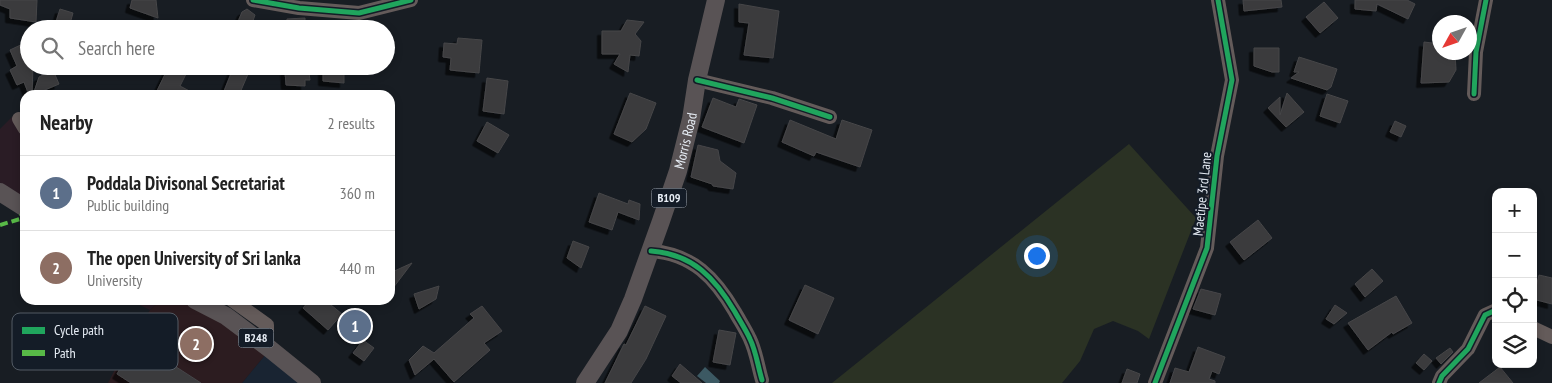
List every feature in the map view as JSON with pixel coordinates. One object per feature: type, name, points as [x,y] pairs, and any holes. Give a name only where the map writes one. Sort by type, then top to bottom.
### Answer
[{"type":"main road","name":"Morris Road","points":[[585,383],[619,332],[651,251],[678,171],[716,0]]},
{"type":"main road","points":[[0,192],[20,205]]},
{"type":"main road","name":"B248","points":[[205,305],[226,316],[312,383]]},
{"type":"street","points":[[253,0],[299,8],[359,12],[411,0]]},
{"type":"street","name":"Maetipe 3rd Lane","points":[[1155,383],[1208,248],[1217,156],[1232,80],[1218,0]]},
{"type":"street","points":[[1474,94],[1476,52],[1486,0]]},
{"type":"street","points":[[697,80],[772,98],[830,117]]},
{"type":"street","points":[[651,251],[661,252],[689,261],[710,276],[725,295],[751,339],[762,380]]},
{"type":"street","points":[[239,305],[267,325],[267,331],[259,341]]},
{"type":"street","points":[[1439,383],[1442,376],[1468,349],[1485,315],[1492,312]]},
{"type":"street","points":[[1537,330],[1552,337]]},
{"type":"shaded area","points":[[16,113],[20,120],[20,205],[0,192],[0,129]]},
{"type":"shaded area","points":[[140,305],[156,305],[150,310]]},
{"type":"shaded area","points":[[156,305],[203,305],[270,349],[242,383],[108,383],[115,370],[178,370],[178,313],[148,313]]},
{"type":"shaded area","points":[[270,349],[312,383],[242,383]]},
{"type":"shaded area","points":[[705,367],[720,381],[719,383],[706,383],[697,376]]},
{"type":"green space","points":[[1129,144],[1196,218],[1149,339],[1138,331],[1113,321],[1094,329],[1080,361],[1062,383],[832,383]]},
{"type":"building","points":[[0,0],[37,0],[36,20],[10,18],[10,9],[0,5]]},
{"type":"building","points":[[132,0],[156,0],[158,18],[130,8]]},
{"type":"building","points":[[1243,0],[1281,0],[1282,7],[1244,11]]},
{"type":"building","points":[[1355,0],[1407,0],[1415,4],[1408,19],[1377,4],[1376,11],[1355,9]]},
{"type":"building","points":[[1324,2],[1338,18],[1320,33],[1306,17]]},
{"type":"building","points":[[739,4],[779,11],[773,58],[744,55],[749,23],[739,22]]},
{"type":"building","points":[[60,9],[73,13],[71,20],[57,20]]},
{"type":"building","points":[[247,9],[255,15],[253,20],[239,20],[242,12]]},
{"type":"building","points":[[305,18],[305,20],[287,20]]},
{"type":"building","points":[[627,20],[644,22],[635,34],[641,41],[639,56],[630,55],[628,72],[614,64],[620,54],[602,54],[602,31],[621,31]]},
{"type":"building","points":[[458,38],[482,40],[479,73],[450,70],[451,58],[443,57],[444,43],[457,44]]},
{"type":"building","points":[[1424,42],[1432,43],[1432,60],[1455,60],[1456,70],[1449,82],[1421,83]]},
{"type":"building","points":[[20,45],[20,75],[33,75],[32,90],[27,90],[24,82],[17,85],[10,70],[17,66],[10,50]]},
{"type":"building","points":[[1254,48],[1279,48],[1279,72],[1272,72],[1254,66]]},
{"type":"building","points":[[1299,57],[1337,69],[1331,87],[1327,90],[1291,78],[1299,72],[1294,72]]},
{"type":"building","points":[[55,75],[59,84],[45,90],[35,90],[39,77]]},
{"type":"building","points":[[165,75],[186,75],[180,86],[188,90],[157,90]]},
{"type":"building","points":[[230,75],[248,75],[241,90],[224,90]]},
{"type":"building","points":[[285,75],[309,75],[310,80],[305,80],[305,86],[286,85]]},
{"type":"building","points":[[323,75],[344,75],[344,83],[323,81]]},
{"type":"building","points":[[487,78],[508,81],[504,114],[483,111]]},
{"type":"building","points":[[630,93],[656,103],[646,129],[632,142],[614,134]]},
{"type":"building","points":[[1287,93],[1304,112],[1286,127],[1268,108],[1280,97],[1280,115]]},
{"type":"building","points":[[1327,94],[1348,101],[1340,123],[1320,116]]},
{"type":"building","points":[[713,98],[736,107],[739,99],[757,105],[744,143],[702,127]]},
{"type":"building","points":[[790,120],[836,139],[842,120],[872,130],[860,167],[816,152],[814,156],[782,142]]},
{"type":"building","points":[[1395,121],[1406,126],[1401,137],[1390,132]]},
{"type":"building","points":[[487,122],[509,135],[498,153],[477,141]]},
{"type":"building","points":[[698,145],[718,150],[720,161],[736,173],[733,189],[713,186],[691,177]]},
{"type":"building","points":[[599,193],[628,204],[629,200],[640,204],[639,220],[618,212],[612,230],[589,222]]},
{"type":"building","points":[[1258,220],[1272,238],[1244,260],[1230,242]]},
{"type":"building","points":[[573,241],[589,247],[581,268],[567,258]]},
{"type":"building","points":[[412,263],[395,285],[395,271]]},
{"type":"building","points":[[1372,269],[1383,281],[1365,297],[1355,284]]},
{"type":"building","points":[[1539,275],[1552,278],[1552,304],[1537,300]]},
{"type":"building","points":[[805,285],[834,298],[818,334],[789,320]]},
{"type":"building","points":[[439,286],[436,299],[419,309],[414,294]]},
{"type":"building","points":[[1201,289],[1221,294],[1215,315],[1193,309]]},
{"type":"building","points":[[1396,296],[1412,323],[1393,334],[1392,332],[1368,350],[1348,323]]},
{"type":"building","points":[[306,305],[331,305],[342,314],[328,330],[303,308]]},
{"type":"building","points":[[1335,305],[1347,313],[1334,324],[1326,319]]},
{"type":"building","points":[[482,306],[502,331],[484,343],[490,350],[454,382],[434,359],[415,375],[409,360],[423,346],[434,353],[474,318],[470,314]]},
{"type":"building","points":[[645,306],[666,316],[646,359],[631,383],[605,383],[624,344],[626,345]]},
{"type":"building","points":[[719,330],[736,333],[730,365],[713,362]]},
{"type":"building","points":[[363,340],[374,348],[364,361],[353,353]]},
{"type":"building","points":[[1198,347],[1225,357],[1219,374],[1212,371],[1209,379],[1215,381],[1215,383],[1170,383],[1175,368],[1189,372]]},
{"type":"building","points":[[1450,348],[1453,352],[1441,364],[1436,358]]},
{"type":"building","points":[[1424,354],[1432,361],[1424,370],[1416,363]]},
{"type":"building","points":[[680,364],[702,383],[681,383],[672,376]]},
{"type":"building","points":[[178,368],[201,383],[131,383],[117,374],[119,370],[178,370]]},
{"type":"building","points":[[1501,368],[1513,383],[1479,383]]},
{"type":"building","points":[[1127,369],[1140,374],[1137,383],[1122,383]]},
{"type":"marked path","points":[[0,225],[20,219]]},
{"type":"cycle path","points":[[253,0],[299,8],[359,13],[411,0]]},
{"type":"cycle path","points":[[1155,383],[1207,248],[1217,156],[1232,80],[1218,0]]},
{"type":"cycle path","points":[[1474,94],[1476,52],[1486,0]]},
{"type":"cycle path","points":[[697,80],[772,98],[830,117]]},
{"type":"cycle path","points":[[651,251],[679,257],[691,263],[711,279],[745,329],[750,339],[762,380]]},
{"type":"cycle path","points":[[1439,383],[1442,376],[1468,349],[1485,315],[1492,312]]},
{"type":"place","name":"Poddala Divisonal Secretariat","points":[[355,326]]},
{"type":"place","name":"The open University of Sri lanka","points":[[196,344]]}]
